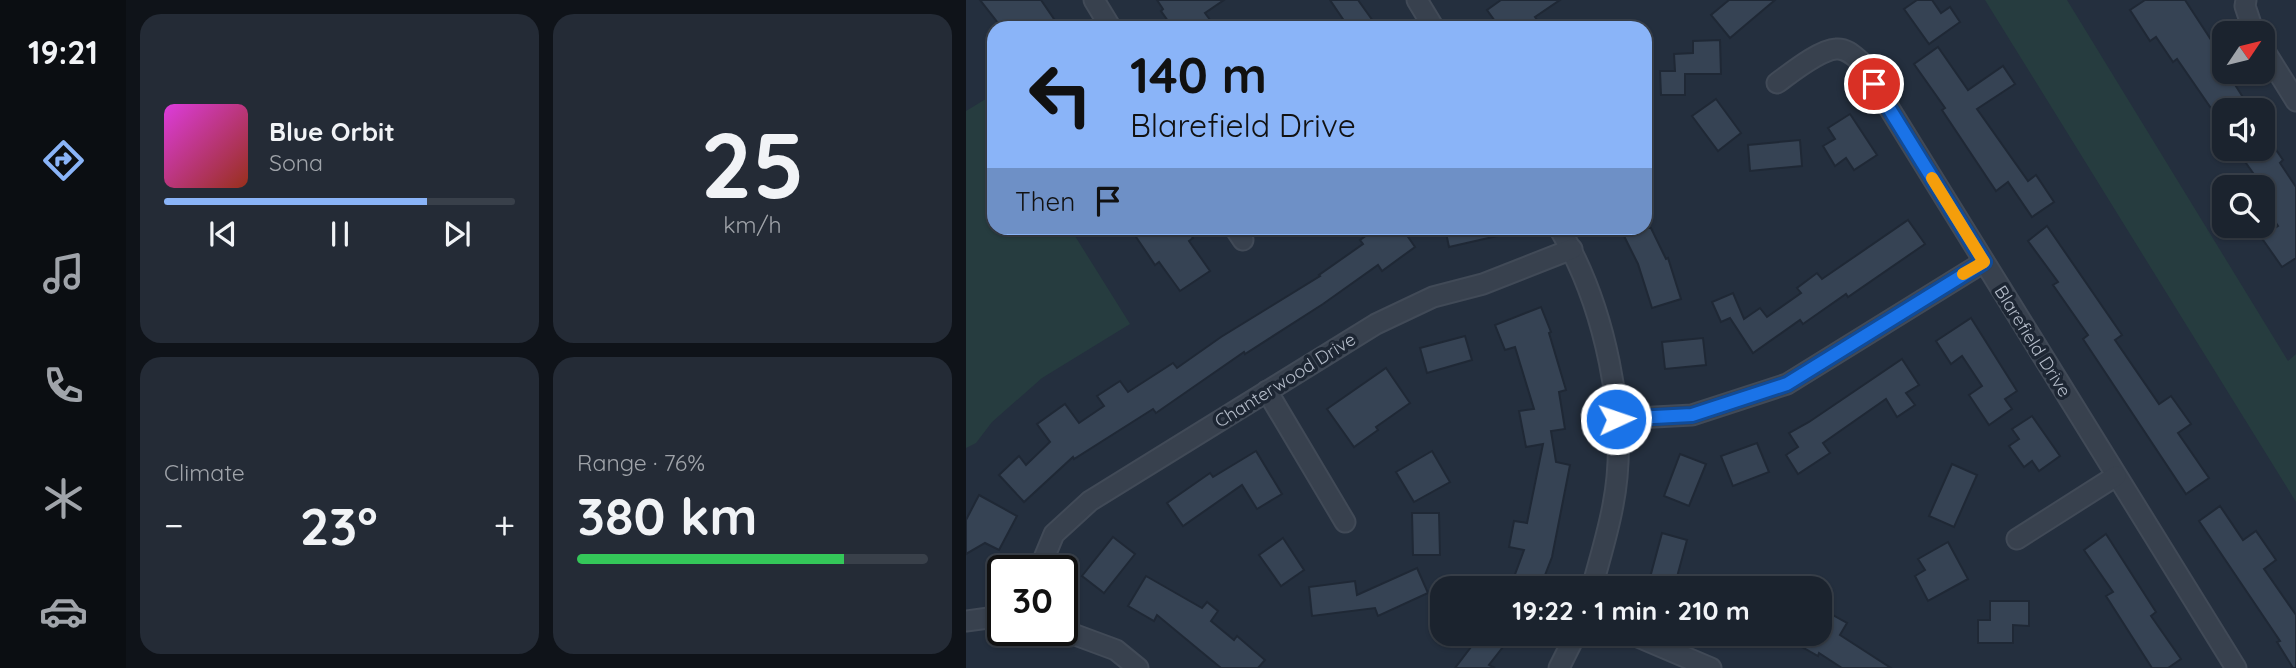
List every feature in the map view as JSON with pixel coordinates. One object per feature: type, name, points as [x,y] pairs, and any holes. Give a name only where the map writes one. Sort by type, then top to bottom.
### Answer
[{"type":"street","points":[[1094,0],[1107,21]]},
{"type":"street","points":[[2246,0],[2245,6],[2250,21]]},
{"type":"street","points":[[1419,1],[1430,21]]},
{"type":"street","name":"Blarefield Drive","points":[[1777,83],[1823,53],[1836,49],[1850,51],[1860,61],[2236,668]]},
{"type":"street","points":[[2275,68],[2296,102]]},
{"type":"street","points":[[1563,235],[1572,249],[1604,332],[1616,419],[1614,504],[1595,576]]},
{"type":"street","name":"Chanterwood Drive","points":[[1046,555],[1055,534],[1090,501],[1376,324],[1433,297],[1483,284],[1572,249]]},
{"type":"street","points":[[1616,419],[1692,415],[1787,384],[1984,262]]},
{"type":"street","points":[[1267,391],[1345,522]]},
{"type":"street","points":[[2017,539],[2116,476]]},
{"type":"street","points":[[966,621],[987,618]]},
{"type":"street","points":[[1078,636],[1115,650],[1138,668]]},
{"type":"street","points":[[1559,668],[1570,646]]},
{"type":"street","points":[[1659,646],[1711,668]]},
{"type":"green space","points":[[1985,0],[2067,0],[2288,361],[2296,354],[2296,502]]},
{"type":"green space","points":[[987,98],[987,235],[1074,235],[1130,324],[1042,378],[992,422],[976,443],[966,448],[966,111]]},
{"type":"building","points":[[980,0],[1041,0],[1055,21],[996,21]]},
{"type":"building","points":[[1157,0],[1224,0],[1205,13],[1211,21],[1168,21],[1161,11],[1163,9]]},
{"type":"building","points":[[1330,0],[1358,0],[1373,21],[1344,21]]},
{"type":"building","points":[[1501,0],[1560,0],[1535,17],[1538,21],[1495,21],[1487,10]]},
{"type":"building","points":[[1729,0],[1775,0],[1730,38],[1711,15]]},
{"type":"building","points":[[1917,0],[1932,0],[1941,13],[1950,7],[1960,22],[1929,44],[1904,9]]},
{"type":"building","points":[[2145,0],[2185,0],[2212,41],[2212,84],[2235,84],[2243,98],[2212,98],[2212,110],[2177,59],[2173,62],[2156,37],[2150,41],[2130,10]]},
{"type":"building","points":[[1720,40],[1721,74],[1685,74],[1685,95],[1661,95],[1660,71],[1675,71],[1674,54],[1693,53],[1693,41]]},
{"type":"building","points":[[1938,47],[1968,90],[2003,66],[2015,84],[1977,109],[2028,181],[2036,175],[2054,202],[2032,217],[2008,182],[1996,191],[1942,110],[1945,108],[1914,64]]},
{"type":"building","points":[[1716,99],[1741,133],[1718,151],[1692,116]]},
{"type":"building","points":[[1850,114],[1877,155],[1854,170],[1846,158],[1835,166],[1823,146],[1835,139],[1828,128]]},
{"type":"building","points":[[1800,140],[1802,166],[1750,171],[1748,145]]},
{"type":"building","points":[[2275,148],[2283,160],[2280,163],[2296,187],[2296,258],[2282,267],[2262,238],[2275,238],[2275,228],[2278,226],[2275,222],[2275,175],[2254,175],[2245,161],[2275,161]]},
{"type":"building","points":[[1908,220],[1925,244],[1848,297],[1846,294],[1803,324],[1800,320],[1753,353],[1730,318],[1721,322],[1712,302],[1733,293],[1744,319],[1760,308],[1767,317],[1801,293],[1797,288],[1817,273],[1822,279]]},
{"type":"building","points":[[2047,226],[2122,335],[2115,340],[2159,404],[2171,396],[2191,424],[2178,433],[2209,478],[2186,494],[2083,339],[2088,335],[2053,285],[2058,282],[2028,241]]},
{"type":"building","points":[[1652,230],[1666,259],[1668,258],[1681,299],[1652,308],[1638,264],[1624,235],[1652,235]]},
{"type":"building","points":[[1135,235],[1191,235],[1193,238],[1189,241],[1210,271],[1180,291],[1159,262],[1155,265]]},
{"type":"building","points":[[1367,235],[1407,235],[1415,247],[1382,271],[1378,265],[1156,413],[1153,409],[1074,459],[1073,457],[1024,502],[999,475],[1019,456],[1026,465],[1050,442],[1037,424],[1065,404],[1079,423],[1104,406],[1097,396],[1120,381],[1128,392],[1173,363],[1177,368],[1221,337],[1320,276],[1363,244],[1360,240]]},
{"type":"building","points":[[1446,235],[1502,235],[1449,247]]},
{"type":"building","points":[[1541,307],[1551,332],[1549,333],[1566,390],[1559,392],[1565,429],[1551,431],[1556,462],[1570,465],[1552,557],[1545,576],[1514,576],[1524,550],[1509,547],[1514,521],[1527,523],[1543,444],[1526,447],[1519,411],[1534,409],[1515,347],[1505,350],[1495,325]]},
{"type":"building","points":[[1971,318],[2017,391],[2005,399],[2012,409],[1989,425],[1969,395],[1982,386],[1962,356],[1951,364],[1936,341]]},
{"type":"building","points":[[1465,336],[1472,360],[1427,373],[1420,348]]},
{"type":"building","points":[[1703,338],[1706,365],[1665,369],[1662,342]]},
{"type":"building","points":[[1902,359],[1919,385],[1906,393],[1915,405],[1897,417],[1886,399],[1823,443],[1830,453],[1798,474],[1786,455],[1798,447],[1789,433]]},
{"type":"building","points":[[1386,368],[1410,403],[1376,427],[1378,430],[1354,447],[1327,409]]},
{"type":"building","points":[[2032,416],[2060,456],[2039,471],[2032,461],[2024,467],[2009,446],[2019,439],[2012,429]]},
{"type":"building","points":[[1757,443],[1769,472],[1733,486],[1721,456]]},
{"type":"building","points":[[1256,451],[1282,494],[1257,509],[1242,485],[1183,526],[1167,503],[1210,473],[1213,477]]},
{"type":"building","points":[[1432,451],[1450,482],[1414,502],[1396,472]]},
{"type":"building","points":[[1680,454],[1706,464],[1689,506],[1664,496]]},
{"type":"building","points":[[1952,464],[1977,475],[1954,527],[1929,516]]},
{"type":"building","points":[[979,495],[1017,516],[999,550],[985,543],[966,554],[966,520]]},
{"type":"building","points":[[2220,506],[2243,540],[2256,531],[2276,560],[2264,569],[2296,615],[2296,668],[2293,668],[2277,642],[2280,641],[2199,521]]},
{"type":"building","points":[[1412,513],[1439,513],[1440,555],[1413,555]]},
{"type":"building","points":[[1662,533],[1687,540],[1677,576],[1650,576]]},
{"type":"building","points":[[2106,534],[2156,612],[2151,616],[2181,659],[2168,668],[2152,668],[2106,596],[2113,592],[2084,550]]},
{"type":"building","points":[[1113,537],[1135,554],[1104,593],[1082,576]]},
{"type":"building","points":[[1283,538],[1304,570],[1281,586],[1259,555]]},
{"type":"building","points":[[1948,542],[1968,579],[1928,601],[1915,576],[1925,570],[1918,559]]},
{"type":"building","points":[[1417,568],[1428,593],[1378,616],[1375,608],[1312,616],[1309,587],[1355,581],[1357,595]]},
{"type":"building","points":[[1146,576],[1202,608],[1207,602],[1218,611],[1211,621],[1234,640],[1237,636],[1265,660],[1258,668],[1221,668],[1157,615],[1154,621],[1128,606]]},
{"type":"building","points":[[1990,601],[2029,601],[2029,626],[2013,625],[2013,643],[1978,643],[1978,620],[1990,620]]},
{"type":"building","points":[[1832,615],[1847,623],[1840,635],[1891,668],[1842,668],[1819,653],[1818,656],[1800,646],[1832,646]]},
{"type":"building","points":[[1472,646],[1504,646],[1489,665],[1495,668],[1455,668]]},
{"type":"slow traffic","points":[[1932,178],[1984,262],[1963,274]]},
{"type":"route","points":[[1616,419],[1692,415],[1787,384],[1984,262],[1874,84]]}]
